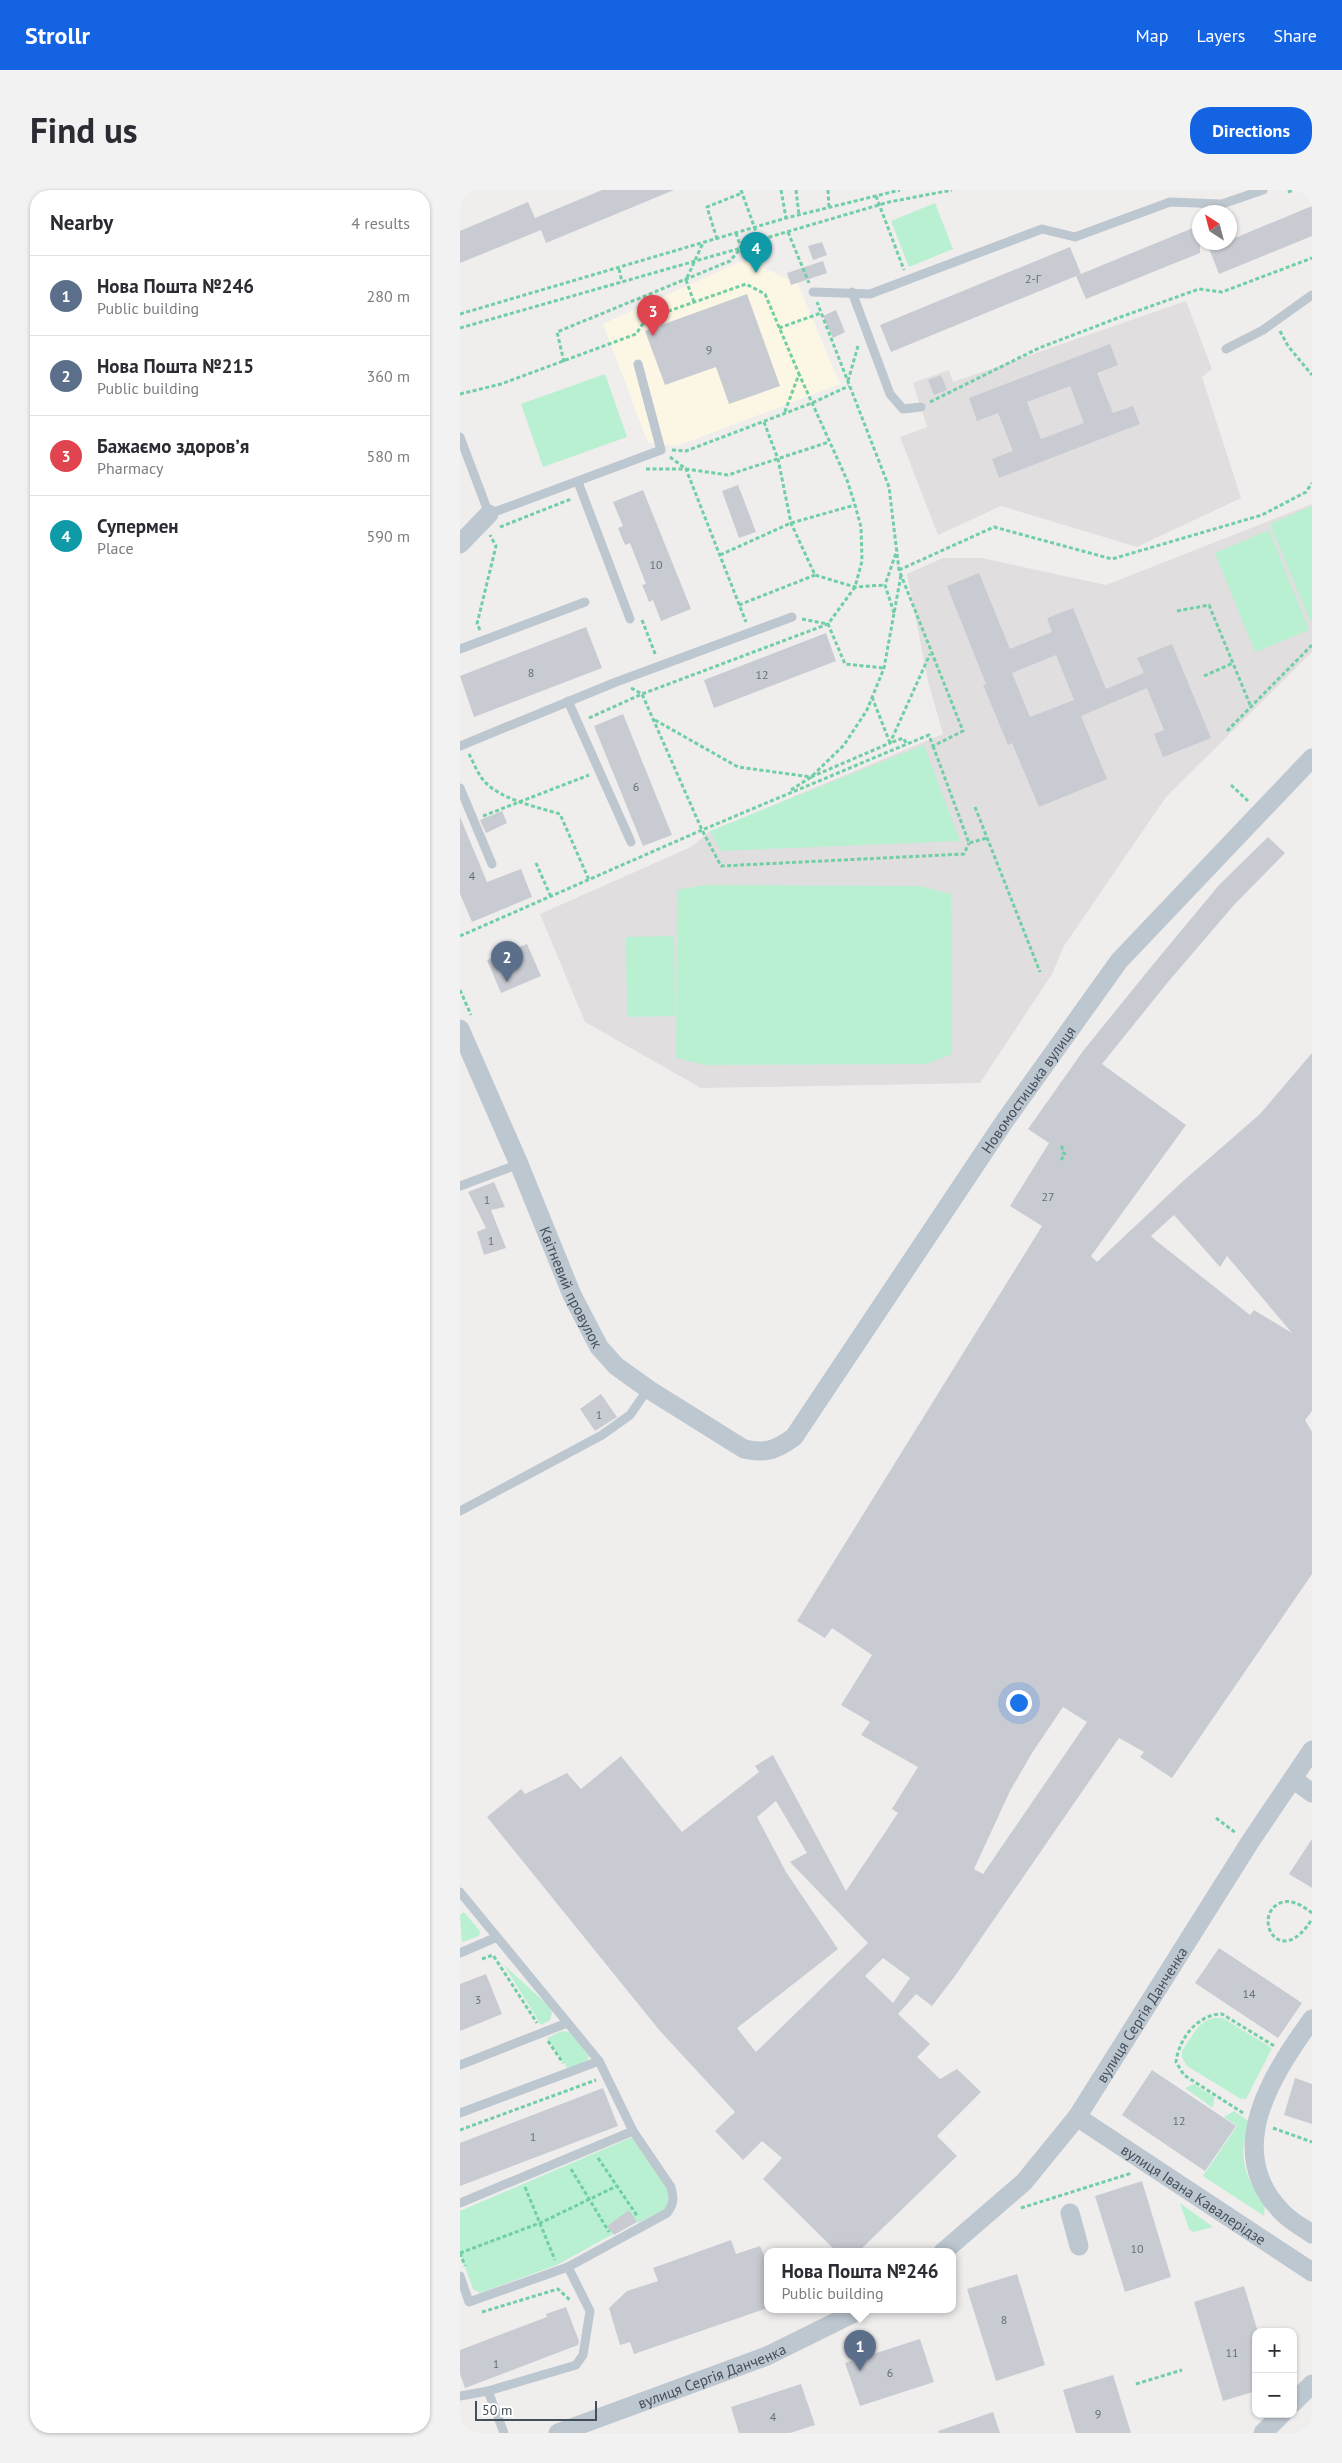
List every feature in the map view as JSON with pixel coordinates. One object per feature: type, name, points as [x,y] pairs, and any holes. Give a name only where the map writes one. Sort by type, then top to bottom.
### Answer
[{"type":"street","points":[[460,544],[489,523]]},
{"type":"street","name":"Новомостицька вулиця","points":[[779,1448],[794,1436],[1004,1122],[1119,961],[1261,814],[1312,758]]},
{"type":"street","name":"Квітневий провулок","points":[[460,1032],[519,1164],[587,1326],[599,1347],[616,1366],[648,1389],[744,1448],[759,1452],[779,1448]]},
{"type":"street","name":"вулиця Сергія Данченка","points":[[948,2248],[1024,2182],[1077,2117],[1250,1842],[1312,1750]]},
{"type":"street","points":[[1293,1780],[1312,1793]]},
{"type":"street","points":[[1312,2019],[1279,2069],[1258,2122],[1254,2139],[1253,2159],[1261,2184],[1285,2216],[1312,2234]]},
{"type":"street","name":"вулиця Івана Кавалерідзе","points":[[1077,2117],[1312,2272]]},
{"type":"street","points":[[1070,2213],[1079,2246]]},
{"type":"street","points":[[1266,2242],[1285,2216]]},
{"type":"street","name":"вулиця Сергія Данченка","points":[[558,2433],[767,2356],[854,2313]]},
{"type":"street","points":[[1297,2399],[1312,2384]]},
{"type":"street","points":[[1263,2433],[1278,2418]]},
{"type":"lane","points":[[813,292],[870,294],[1042,229],[1075,237],[1170,202],[1222,204],[1263,190]]},
{"type":"lane","points":[[852,292],[890,394],[903,409],[921,407]]},
{"type":"lane","points":[[1226,349],[1263,330],[1312,295]]},
{"type":"lane","points":[[460,437],[489,523],[578,482],[661,450],[638,364]]},
{"type":"lane","points":[[578,482],[630,620]]},
{"type":"lane","points":[[460,649],[585,602]]},
{"type":"lane","points":[[462,746],[568,702],[792,617]]},
{"type":"lane","points":[[568,702],[631,842]]},
{"type":"lane","points":[[460,788],[492,864]]},
{"type":"lane","points":[[460,1186],[519,1164]]},
{"type":"lane","points":[[460,1511],[602,1435],[630,1415],[648,1389]]},
{"type":"lane","points":[[460,1892],[599,2061],[633,2131],[671,2187],[674,2197],[672,2207],[667,2213],[568,2267],[469,2302],[463,2274]]},
{"type":"lane","points":[[460,1953],[497,1937]]},
{"type":"lane","points":[[460,2065],[568,2023]]},
{"type":"lane","points":[[460,2113],[599,2061]]},
{"type":"lane","points":[[460,2203],[633,2131]]},
{"type":"lane","points":[[460,2396],[488,2391],[576,2365],[583,2355],[590,2311],[568,2267]]},
{"type":"lane","points":[[488,2391],[504,2433]]},
{"type":"path","points":[[781,190],[786,218]]},
{"type":"path","points":[[796,190],[799,215]]},
{"type":"path","points":[[828,190],[830,208]]},
{"type":"path","points":[[460,314],[619,269],[786,218],[900,190]]},
{"type":"path","points":[[460,328],[694,263],[741,248],[759,240],[880,204],[952,190]]},
{"type":"path","points":[[1288,192],[1293,190]]},
{"type":"path","points":[[717,239],[707,207],[742,192],[759,240]]},
{"type":"path","points":[[876,196],[908,280]]},
{"type":"path","points":[[788,232],[889,486],[898,547],[899,570],[963,732],[933,746]]},
{"type":"path","points":[[736,233],[741,248]]},
{"type":"path","points":[[694,302],[686,280],[703,243]]},
{"type":"path","points":[[564,362],[557,332],[730,261],[741,248]]},
{"type":"path","points":[[921,407],[1039,348],[1199,289],[1222,292],[1312,258]]},
{"type":"path","points":[[619,269],[622,282]]},
{"type":"path","points":[[460,394],[501,384],[564,362],[636,334],[646,319],[746,284],[765,294],[847,480],[861,527],[862,561],[855,586],[828,624],[642,694],[578,724]]},
{"type":"path","points":[[779,328],[821,313]]},
{"type":"path","points":[[1275,324],[1288,346],[1312,375]]},
{"type":"path","points":[[661,450],[686,450],[812,403],[848,384],[865,326]]},
{"type":"path","points":[[784,414],[799,374]]},
{"type":"path","points":[[764,422],[778,459],[791,523],[814,575]]},
{"type":"path","points":[[640,469],[686,469],[728,475],[830,442]]},
{"type":"path","points":[[661,450],[686,469],[751,634]]},
{"type":"path","points":[[899,570],[994,527],[1112,559],[1262,515],[1306,492],[1312,483]]},
{"type":"path","points":[[1306,492],[1312,494]]},
{"type":"path","points":[[482,537],[489,523],[583,494]]},
{"type":"path","points":[[720,554],[791,523],[855,505]]},
{"type":"path","points":[[484,640],[477,624],[496,546],[489,523]]},
{"type":"path","points":[[895,615],[885,585],[898,547]]},
{"type":"path","points":[[811,777],[844,745],[867,710],[884,668],[901,574]]},
{"type":"path","points":[[739,605],[814,575],[855,586],[885,585]]},
{"type":"path","points":[[1177,611],[1209,605],[1251,707]]},
{"type":"path","points":[[792,617],[828,624]]},
{"type":"path","points":[[828,624],[845,664],[884,668]]},
{"type":"path","points":[[1228,731],[1312,645]]},
{"type":"path","points":[[890,743],[931,652]]},
{"type":"path","points":[[1204,676],[1233,663]]},
{"type":"path","points":[[460,936],[702,830],[928,736],[969,843],[964,854],[721,866],[702,830],[642,694]]},
{"type":"path","points":[[872,697],[890,743]]},
{"type":"path","points":[[654,719],[738,767],[811,777]]},
{"type":"path","points":[[784,795],[811,777],[890,743],[903,738],[907,744]]},
{"type":"path","points":[[462,746],[485,782],[518,802],[560,814],[589,880]]},
{"type":"path","points":[[473,821],[599,772]]},
{"type":"path","points":[[1231,785],[1261,814]]},
{"type":"path","points":[[975,807],[1040,972]]},
{"type":"path","points":[[969,843],[987,838]]},
{"type":"path","points":[[536,863],[550,897]]},
{"type":"path","points":[[1060,1160],[1065,1154],[1062,1152],[1062,1144]]},
{"type":"path","points":[[1216,1818],[1228,1828]]},
{"type":"path","points":[[1312,1913],[1294,1902],[1284,1901],[1276,1905],[1269,1913],[1267,1923],[1272,1934],[1280,1941],[1289,1941],[1298,1938],[1312,1919]]},
{"type":"path","points":[[477,1961],[493,1954],[570,2072]]},
{"type":"path","points":[[1288,2054],[1222,2014],[1204,2017],[1197,2022],[1177,2052],[1176,2062],[1184,2075],[1258,2122],[1312,2142]]},
{"type":"path","points":[[460,2130],[602,2078]]},
{"type":"path","points":[[592,2148],[643,2226]]},
{"type":"path","points":[[565,2159],[615,2241]]},
{"type":"path","points":[[1013,2211],[1137,2172]]},
{"type":"path","points":[[523,2183],[557,2264]]},
{"type":"path","points":[[463,2274],[460,2253],[540,2222],[617,2186]]},
{"type":"path","points":[[1136,2384],[1182,2370]]},
{"type":"shaded area","points":[[746,259],[798,284],[840,384],[677,446],[648,443],[603,324]]},
{"type":"shaded area","points":[[1186,301],[1212,369],[1202,377],[1241,498],[1137,547],[1001,506],[938,535],[900,437],[927,427],[913,383],[949,370],[953,382]]},
{"type":"shaded area","points":[[1312,504],[1312,652],[1166,797],[1064,946],[1052,974],[980,1083],[701,1088],[585,1022],[540,914],[691,847],[709,832],[943,734],[928,681],[907,574],[943,558],[982,558],[1106,585]]},
{"type":"green space","points":[[935,203],[953,249],[909,267],[891,221]]},
{"type":"green space","points":[[605,374],[627,437],[543,467],[521,404]]},
{"type":"green space","points":[[1312,506],[1312,620],[1310,621],[1270,524]]},
{"type":"green space","points":[[1269,530],[1309,630],[1255,652],[1215,553]]},
{"type":"green space","points":[[924,745],[960,841],[721,851],[710,831]]},
{"type":"green space","points":[[705,885],[920,886],[951,894],[952,1054],[926,1064],[705,1065],[676,1058],[677,890]]},
{"type":"green space","points":[[674,936],[675,1016],[627,1017],[626,937]]},
{"type":"green space","points":[[464,1912],[480,1931],[479,1936],[462,1942],[460,1915]]},
{"type":"green space","points":[[504,1965],[550,2007],[552,2013],[550,2020],[541,2025]]},
{"type":"green space","points":[[1214,2018],[1223,2018],[1272,2048],[1246,2099],[1241,2099],[1187,2066],[1182,2057],[1182,2051],[1199,2026]]},
{"type":"green space","points":[[562,2031],[570,2032],[589,2056],[587,2061],[568,2069],[547,2038]]},
{"type":"green space","points":[[1194,2084],[1214,2097],[1213,2108],[1185,2088]]},
{"type":"green space","points":[[1234,2111],[1250,2122],[1243,2155],[1252,2184],[1265,2204],[1264,2216],[1203,2176],[1237,2126],[1224,2117]]},
{"type":"green space","points":[[630,2138],[634,2138],[668,2188],[669,2204],[664,2210],[638,2223],[629,2211],[608,2225],[613,2234],[557,2265],[480,2293],[473,2289],[460,2253],[460,2211]]},
{"type":"green space","points":[[1180,2203],[1213,2227],[1193,2232],[1189,2229]]},
{"type":"building","points":[[602,190],[674,190],[546,243],[541,230],[460,263],[460,231],[528,202],[535,218]]},
{"type":"building","points":[[1312,206],[1312,236],[1219,274],[1210,250],[1237,250],[1237,237]]},
{"type":"building","points":[[1192,228],[1192,250],[1200,250],[1200,253],[1086,299],[1076,276]]},
{"type":"building","points":[[822,242],[827,255],[813,260],[808,246]]},
{"type":"building","points":[[1070,247],[1081,274],[891,352],[880,325]]},
{"type":"building","points":[[823,261],[827,273],[791,285],[787,273]]},
{"type":"building","points":[[747,294],[780,386],[729,404],[716,367],[665,385],[645,331]]},
{"type":"building","points":[[836,310],[845,332],[833,338],[823,316]]},
{"type":"building","points":[[1110,344],[1118,365],[1097,373],[1113,413],[1133,406],[1140,424],[999,478],[992,459],[1013,451],[998,413],[977,421],[969,398]],"holes":[[[1070,386],[1084,423],[1041,439],[1027,402]]]},
{"type":"building","points":[[941,375],[947,390],[934,395],[928,380]]},
{"type":"building","points":[[738,485],[756,532],[739,538],[722,491]]},
{"type":"building","points":[[643,490],[691,609],[661,621],[653,600],[649,602],[642,585],[646,584],[630,543],[625,545],[618,528],[623,526],[613,502]]},
{"type":"building","points":[[979,573],[1010,649],[1052,632],[1047,618],[1073,608],[1106,689],[1144,673],[1137,658],[1172,644],[1211,738],[1163,757],[1154,734],[1164,730],[1147,688],[1081,716],[1107,779],[1039,807],[1012,743],[1008,745],[983,685],[986,684],[947,586]],"holes":[[[1056,655],[1074,700],[1030,717],[1012,673]]]},
{"type":"building","points":[[586,627],[602,668],[474,717],[460,676]]},
{"type":"building","points":[[826,633],[836,661],[714,708],[704,680]]},
{"type":"building","points":[[623,714],[672,835],[643,846],[594,726]]},
{"type":"building","points":[[502,811],[507,823],[486,833],[480,820]]},
{"type":"building","points":[[460,817],[487,882],[521,869],[532,897],[472,922],[460,894]]},
{"type":"building","points":[[1268,837],[1285,853],[1234,905],[1168,982],[1102,1064],[1186,1125],[1091,1256],[1097,1262],[1182,1182],[1260,1114],[1312,1053],[1312,1411],[1305,1420],[1312,1432],[1312,1574],[1172,1778],[1140,1757],[1144,1752],[1119,1738],[955,1976],[932,2006],[916,1994],[898,2014],[930,2044],[917,2057],[940,2079],[957,2069],[981,2092],[937,2136],[957,2156],[862,2248],[833,2248],[763,2179],[782,2158],[762,2141],[743,2160],[715,2131],[735,2112],[660,2031],[487,1817],[521,1789],[525,1794],[567,1773],[581,1789],[621,1756],[682,1832],[759,1772],[755,1766],[773,1755],[846,1891],[898,1813],[892,1809],[918,1767],[861,1735],[870,1722],[841,1705],[872,1655],[832,1628],[825,1638],[797,1621],[1042,1226],[1010,1206],[1049,1143],[1028,1129],[1083,1051],[1219,885]],"holes":[[[1174,1215],[1220,1267],[1227,1256],[1292,1333],[1254,1310],[1250,1315],[1151,1236]],[[1063,1707],[1087,1722],[983,1874],[974,1869],[1010,1791],[1032,1753]],[[776,1801],[807,1853],[790,1862],[868,1943],[756,2052],[737,2028],[838,1949],[786,1872],[757,1817]],[[883,1958],[910,1978],[893,2003],[865,1976]]]},
{"type":"building","points":[[527,944],[541,976],[501,993],[487,960]]},
{"type":"building","points":[[494,1182],[505,1207],[491,1210],[506,1248],[484,1255],[477,1232],[486,1228],[468,1192]]},
{"type":"building","points":[[601,1394],[617,1417],[595,1431],[580,1409]]},
{"type":"building","points":[[1312,1839],[1312,1888],[1289,1874]]},
{"type":"building","points":[[1219,1948],[1302,2003],[1278,2038],[1195,1983]]},
{"type":"building","points":[[486,1974],[502,2014],[460,2031],[460,1984]]},
{"type":"building","points":[[1152,2070],[1236,2126],[1205,2171],[1122,2115]]},
{"type":"building","points":[[1295,2078],[1312,2084],[1312,2124],[1284,2115]]},
{"type":"building","points":[[603,2088],[618,2126],[460,2186],[460,2143]]},
{"type":"building","points":[[1142,2181],[1171,2277],[1125,2292],[1095,2196]]},
{"type":"building","points":[[629,2210],[637,2222],[614,2235],[607,2226]]},
{"type":"building","points":[[731,2240],[736,2254],[760,2246],[764,2256],[764,2309],[634,2354],[630,2342],[620,2345],[609,2308],[627,2291],[658,2281],[653,2268]]},
{"type":"building","points":[[1017,2274],[1045,2365],[996,2381],[967,2289]]},
{"type":"building","points":[[1244,2286],[1257,2328],[1252,2328],[1252,2392],[1223,2401],[1194,2302]]},
{"type":"building","points":[[566,2307],[579,2341],[578,2345],[465,2388],[460,2374],[460,2350],[547,2317],[546,2314]]},
{"type":"building","points":[[920,2339],[934,2382],[860,2406],[845,2363]]},
{"type":"building","points":[[1113,2375],[1131,2433],[1076,2433],[1063,2390]]},
{"type":"building","points":[[801,2384],[815,2425],[790,2433],[739,2433],[731,2407]]},
{"type":"building","points":[[993,2412],[1000,2433],[939,2433],[938,2431]]},
{"type":"place","name":"Супермен","points":[[756,273]]},
{"type":"place","name":"Бажаємо здоровʼя","points":[[653,336]]},
{"type":"place","name":"Нова Пошта №215","points":[[507,982]]},
{"type":"place","name":"Нова Пошта №246","points":[[860,2371]]}]
